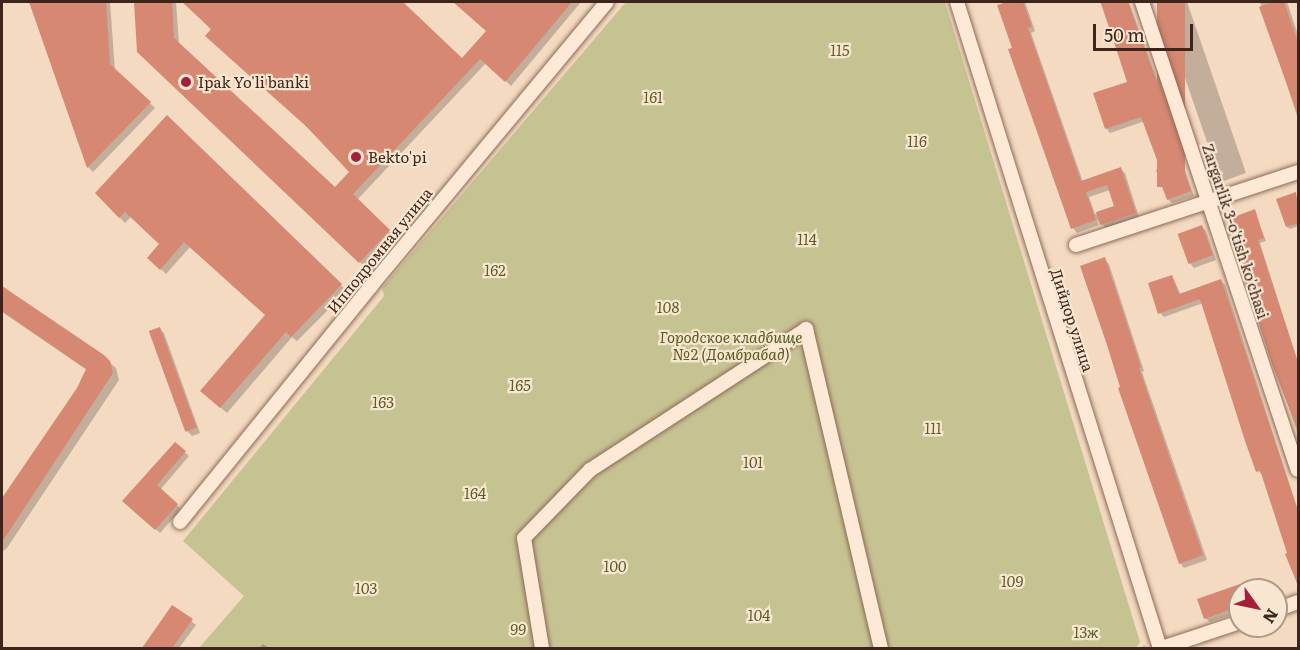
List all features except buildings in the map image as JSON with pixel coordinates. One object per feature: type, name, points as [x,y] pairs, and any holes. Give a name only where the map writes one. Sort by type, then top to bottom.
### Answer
[{"type":"street","name":"Ипподромная улица","points":[[180,522],[378,277],[607,2]]},
{"type":"street","name":"Дийдор улица","points":[[957,2],[1161,648]]},
{"type":"street","name":"Zargarlik 3-o'tish ko'chasi","points":[[1142,2],[1299,470]]},
{"type":"street","points":[[1076,245],[1299,172]]},
{"type":"street","points":[[542,648],[524,538],[590,470],[806,328],[881,648]]},
{"type":"street","points":[[1161,648],[1228,626]]},
{"type":"green space","name":"Городское кладбище №2 (Домбрабад)","points":[[626,2],[945,2],[1140,642],[1136,648],[199,648],[244,596],[183,541],[384,296],[382,288]]},
{"type":"place","name":"Ipak Yo'li banki","points":[[186,82]]},
{"type":"place","name":"Bekto'pi","points":[[356,157]]},
{"type":"park label","name":"115","points":[[840,50]]},
{"type":"park label","name":"161","points":[[653,97]]},
{"type":"park label","name":"116","points":[[917,141]]},
{"type":"park label","name":"114","points":[[807,239]]},
{"type":"park label","name":"162","points":[[495,270]]},
{"type":"park label","name":"108","points":[[668,307]]},
{"type":"park label","name":"165","points":[[520,385]]},
{"type":"park label","name":"163","points":[[383,402]]},
{"type":"park label","name":"111","points":[[933,428]]},
{"type":"park label","name":"101","points":[[753,462]]},
{"type":"park label","name":"164","points":[[475,493]]},
{"type":"park label","name":"100","points":[[615,566]]},
{"type":"park label","name":"109","points":[[1012,581]]},
{"type":"park label","name":"103","points":[[366,588]]},
{"type":"park label","name":"104","points":[[759,615]]},
{"type":"park label","name":"99","points":[[518,629]]},
{"type":"park label","name":"13ж","points":[[1086,632]]}]
